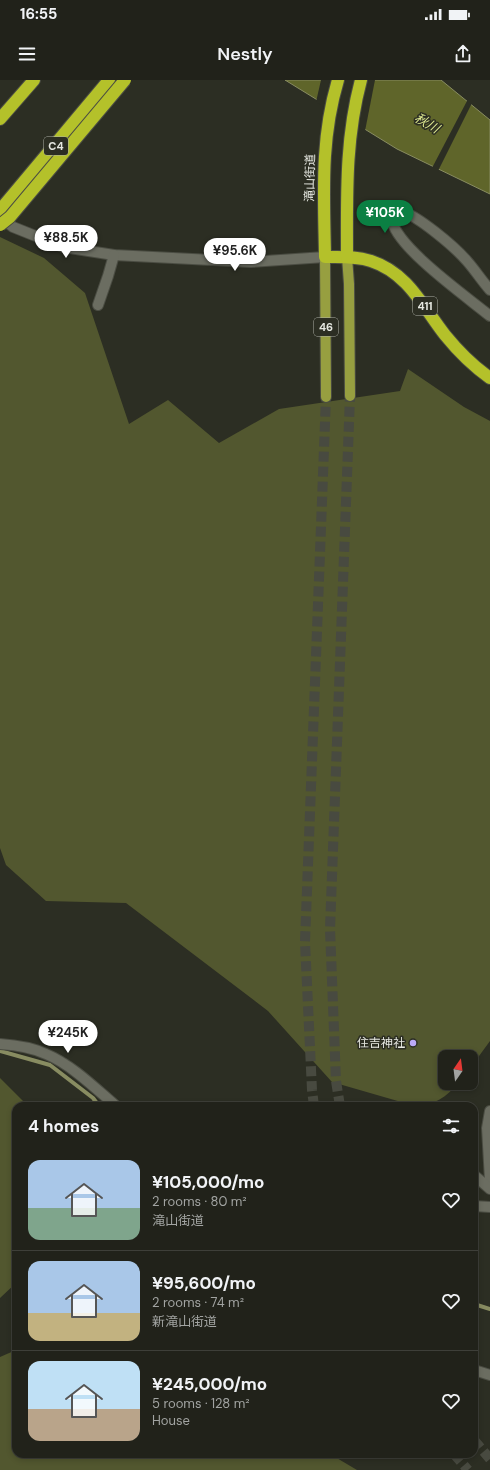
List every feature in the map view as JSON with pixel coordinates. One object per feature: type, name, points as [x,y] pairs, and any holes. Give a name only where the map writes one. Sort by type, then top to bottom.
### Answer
[{"type":"highway","points":[[0,119],[34,80]]},
{"type":"highway","name":"C4","points":[[0,210],[109,80]]},
{"type":"highway","points":[[0,225],[10,217],[124,80]]},
{"type":"highway","name":"滝山街道","points":[[325,257],[323,159],[326,129],[338,80]]},
{"type":"highway","points":[[347,257],[347,174],[351,118],[361,80]]},
{"type":"highway","name":"411","points":[[325,257],[347,257],[371,261],[402,278],[421,300],[446,336],[464,356],[490,378]]},
{"type":"main road","name":"46","points":[[325,257],[326,397]]},
{"type":"main road","name":"46","points":[[347,257],[349,284],[350,396]]},
{"type":"street","points":[[490,290],[466,260],[422,222],[410,214],[400,211],[392,220],[393,227],[406,246],[490,316]]},
{"type":"street","points":[[0,217],[19,230],[63,247],[114,255],[251,262],[325,257]]},
{"type":"street","points":[[98,305],[114,255]]},
{"type":"street","points":[[0,1044],[26,1048],[46,1054],[72,1071],[111,1102]]},
{"type":"street","points":[[490,1111],[487,1128],[490,1180]]},
{"type":"street","points":[[478,1178],[490,1189]]},
{"type":"street","points":[[478,1206],[490,1207]]},
{"type":"street","points":[[478,1371],[490,1374]]},
{"type":"shaded area","points":[[0,237],[44,258],[85,293],[129,424],[168,400],[219,443],[279,409],[400,391],[408,369],[464,407],[490,421],[490,1041],[478,1057],[478,1050],[438,1050],[438,1090],[451,1090],[449,1092],[434,1102],[401,1102],[332,1082],[268,1011],[126,903],[46,901],[6,865],[0,848]]},
{"type":"shaded area","points":[[0,1078],[24,1102],[12,1102],[12,1287],[0,1298]]},
{"type":"shaded area","points":[[12,1352],[12,1458],[337,1458],[357,1470],[0,1470],[0,1357]]},
{"type":"water","name":"秋川","points":[[285,80],[441,80],[490,120],[490,194],[397,149]]},
{"type":"pier","points":[[321,80],[375,80],[365,131],[316,102]]},
{"type":"pier","points":[[468,99],[472,103],[438,171],[432,168]]},
{"type":"waterway","points":[[0,1051],[50,1065],[93,1098],[96,1102]]},
{"type":"waterway","points":[[478,1305],[490,1309]]},
{"type":"tunnel","points":[[339,1102],[336,1081],[330,929],[350,396]]},
{"type":"tunnel","points":[[314,1102],[305,942],[326,397]]},
{"type":"tunnel","points":[[478,1445],[490,1459]]},
{"type":"tunnel","points":[[458,1458],[468,1470]]},
{"type":"place","name":"住吉神社","points":[[413,1043]]}]
